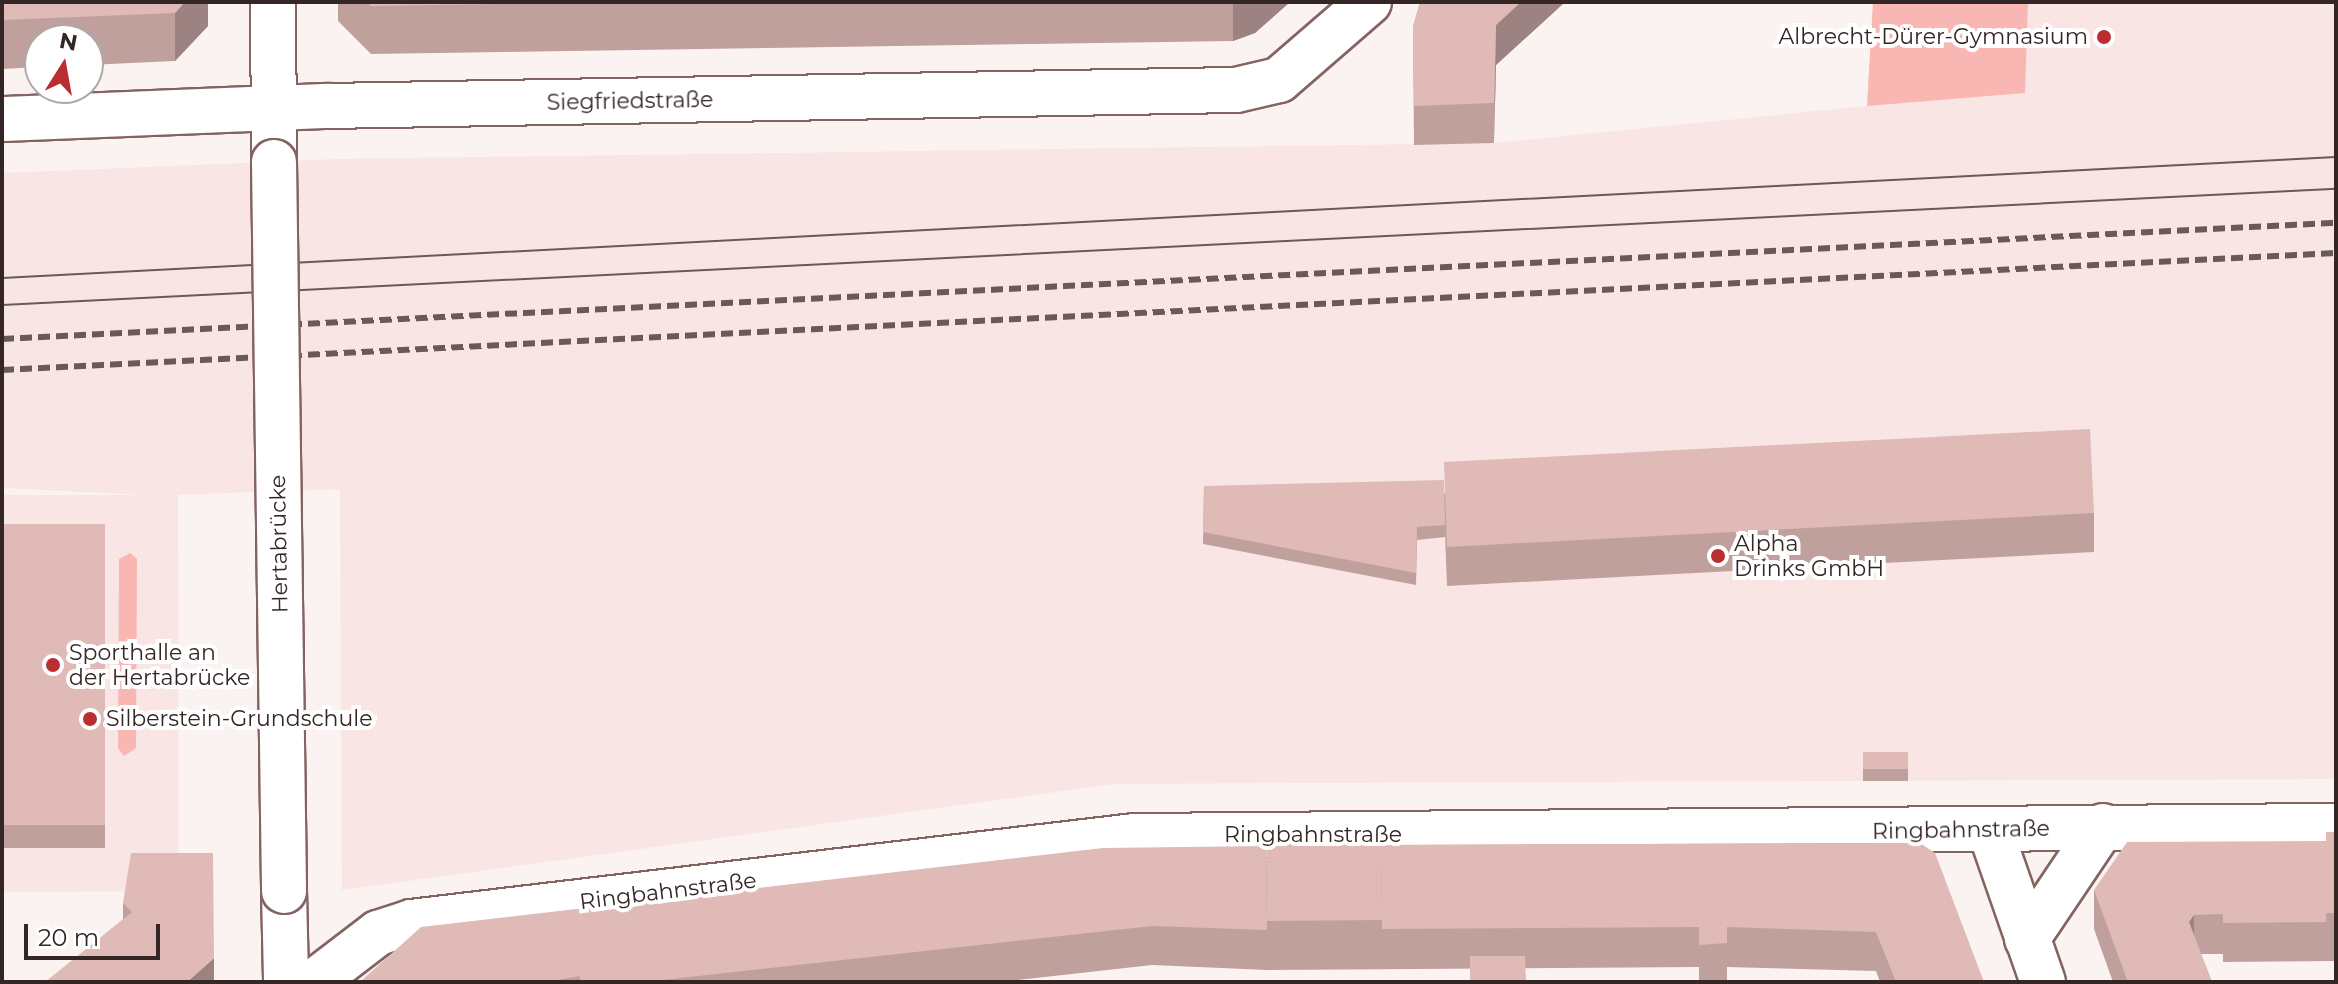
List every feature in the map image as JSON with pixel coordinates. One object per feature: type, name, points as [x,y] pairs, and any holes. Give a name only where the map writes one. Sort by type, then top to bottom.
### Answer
[{"type":"street","name":"Hertabrücke","points":[[273,2],[286,982]]},
{"type":"street","name":"Siegfriedstraße","points":[[2,119],[274,107],[1258,88],[1279,80],[1369,2]]},
{"type":"street","points":[[2027,939],[2103,826]]},
{"type":"street","name":"Ringbahnstraße","points":[[314,982],[378,933],[411,922],[1134,836],[2336,826]]},
{"type":"street","points":[[1990,830],[2043,982]]},
{"type":"shaded area","points":[[1873,2],[2336,2],[2336,779],[1114,784],[342,890],[340,489],[178,495],[179,891],[2,892],[2,495],[148,495],[2,488],[2,173],[338,159],[1494,143],[1867,106]]},
{"type":"shaded area","points":[[1873,2],[2028,2],[2025,93],[1867,106]]},
{"type":"shaded area","points":[[130,553],[137,559],[136,748],[124,756],[118,748],[119,559]]},
{"type":"building","points":[[2,2],[185,2],[175,13],[2,20]]},
{"type":"building","points":[[367,2],[620,2],[371,6]]},
{"type":"building","points":[[1420,2],[1521,2],[1496,25],[1494,103],[1414,106],[1413,27]]},
{"type":"building","points":[[2090,429],[2094,513],[1447,547],[1444,462]]},
{"type":"building","points":[[1444,480],[1445,525],[1417,527],[1416,573],[1203,532],[1204,486]]},
{"type":"building","name":"Sporthalle an der Hertabrücke","points":[[2,524],[105,524],[105,825],[2,825]]},
{"type":"building","points":[[1863,752],[1908,752],[1908,769],[1863,769]]},
{"type":"building","points":[[2326,832],[2336,832],[2336,913],[2326,913]]},
{"type":"building","points":[[1381,836],[1382,920],[1267,921],[1266,837]]},
{"type":"building","points":[[2326,841],[2326,922],[2223,923],[2223,914],[2194,915],[2189,922],[2212,982],[2128,982],[2094,890],[2127,842]]},
{"type":"building","points":[[1920,843],[1935,853],[1984,982],[1896,982],[1876,932],[1727,927],[1727,943],[1699,945],[1699,927],[1382,929],[1381,845]]},
{"type":"building","points":[[1266,846],[1267,930],[1152,926],[644,982],[580,982],[580,976],[553,982],[360,982],[421,927],[1103,848]]},
{"type":"building","points":[[131,853],[213,853],[214,958],[187,982],[45,982],[132,912],[123,903]]},
{"type":"building","points":[[1470,956],[1525,956],[1526,982],[1470,982]]},
{"type":"tram line","points":[[2,278],[2336,157]]},
{"type":"tram line","points":[[2,305],[2336,189]]},
{"type":"railway","points":[[2,339],[2336,223]]},
{"type":"railway","points":[[2,370],[2336,253]]},
{"type":"place","name":"Albrecht-Dürer-Gymnasium","points":[[2104,37]]},
{"type":"place","name":"Alpha Drinks GmbH","points":[[1718,556]]},
{"type":"place","name":"Sporthalle an der Hertabrücke","points":[[53,665]]},
{"type":"place","name":"Silberstein-Grundschule","points":[[90,719]]}]
